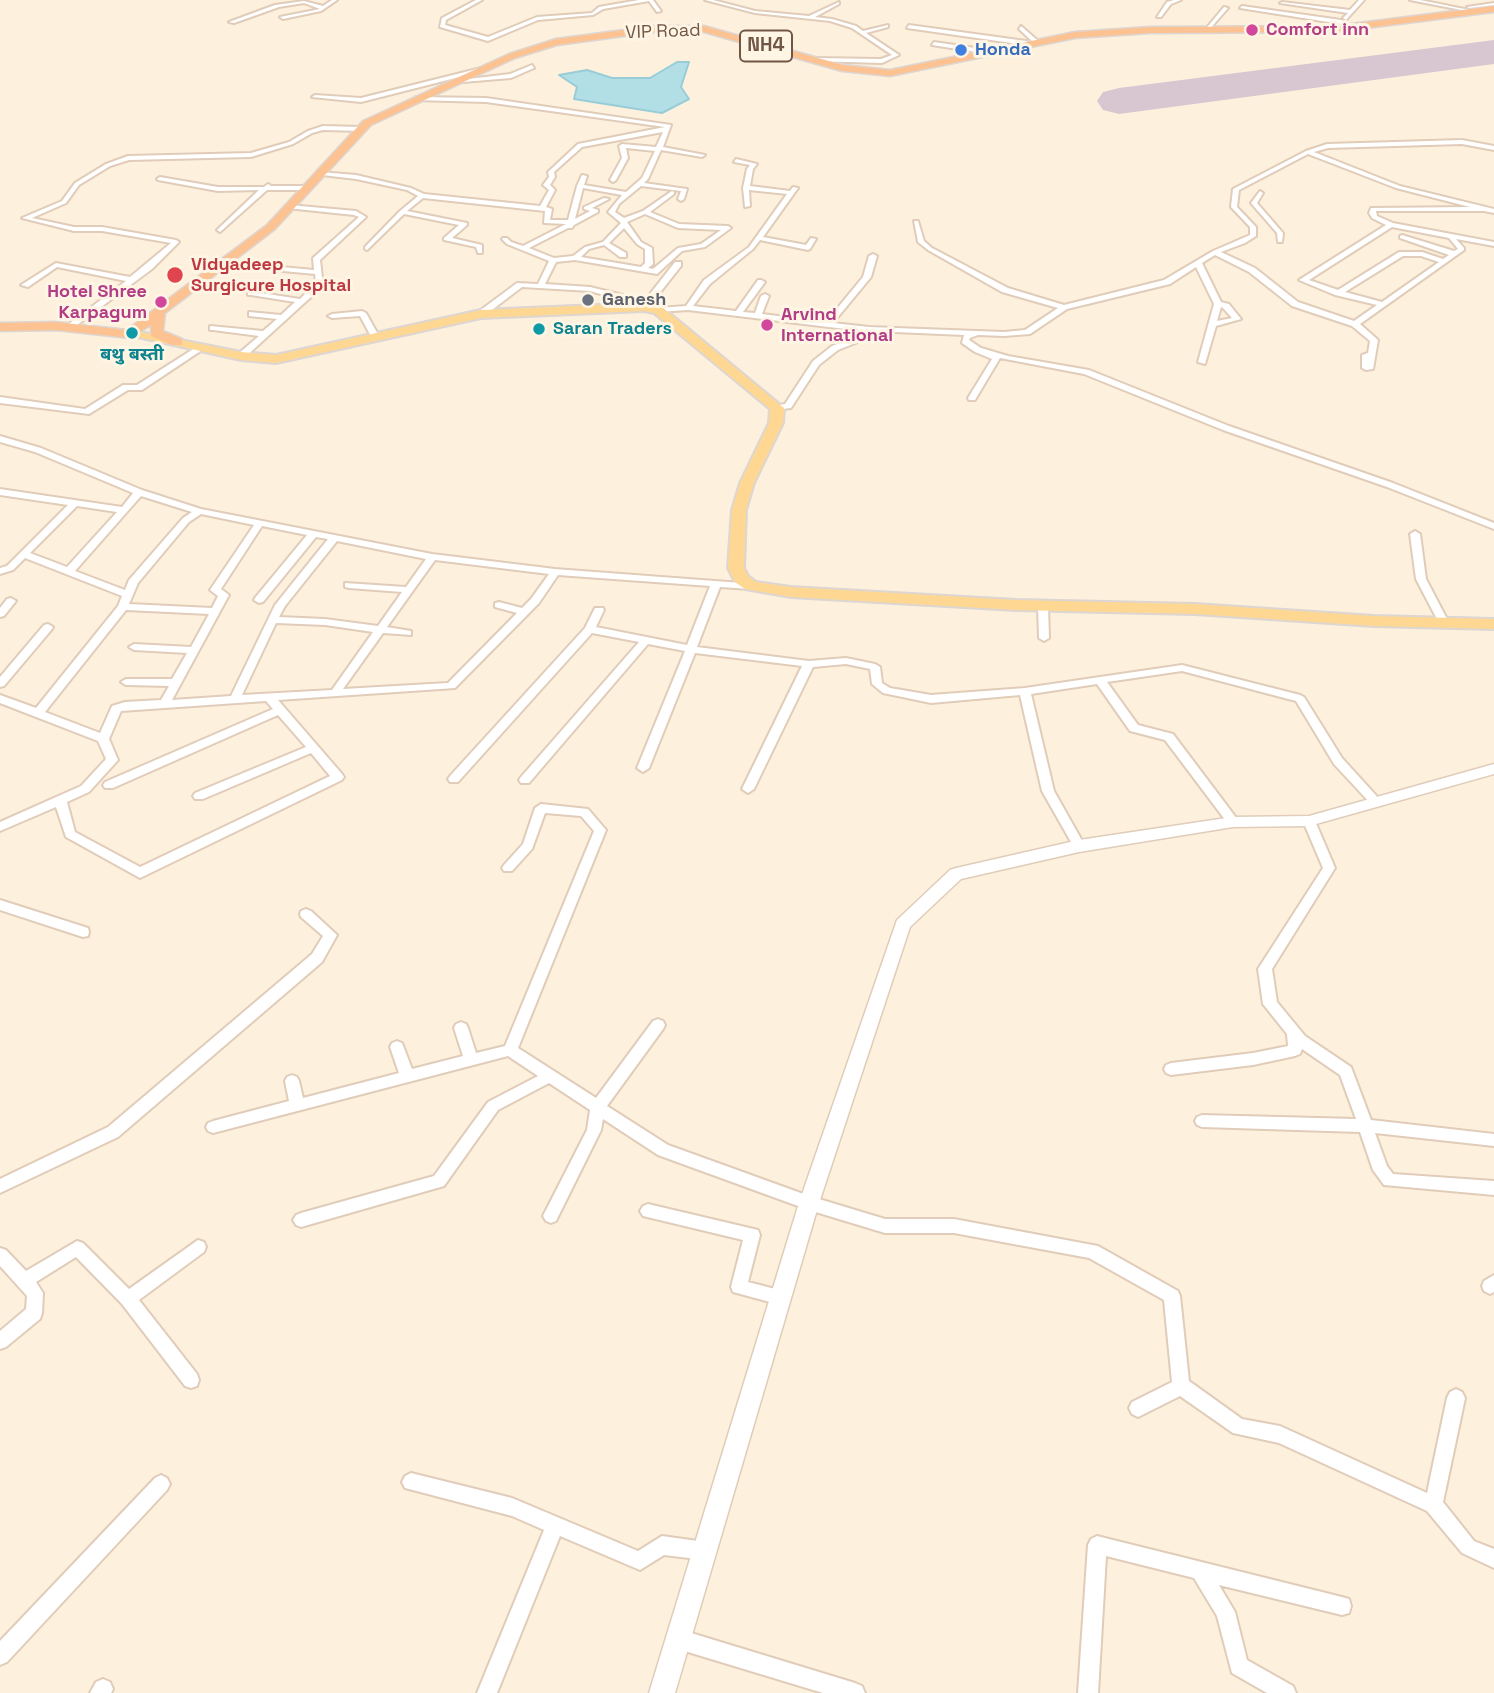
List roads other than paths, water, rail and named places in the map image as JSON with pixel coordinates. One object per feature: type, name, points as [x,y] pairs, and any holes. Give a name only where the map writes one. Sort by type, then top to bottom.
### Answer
[{"type":"highway","name":"VIP Road","points":[[130,334],[271,226],[367,123],[481,70],[556,41],[654,29],[704,29],[858,71],[890,73],[1030,42],[1127,31],[1269,30],[1338,26],[1494,9]]},
{"type":"highway","points":[[3,329],[117,326],[159,313],[156,334],[177,342]]},
{"type":"highway","points":[[74,327],[130,334]]},
{"type":"main road","points":[[130,334],[241,356],[299,356],[481,314],[651,309],[777,408],[776,423],[747,483],[739,510],[736,568],[741,579],[751,586],[804,593],[1043,606],[1494,624]]},
{"type":"street","points":[[283,17],[323,8],[335,0]]},
{"type":"street","points":[[481,0],[444,19],[442,26],[488,39],[537,19],[593,14],[601,8],[649,0],[659,11]]},
{"type":"street","points":[[596,0],[601,8]]},
{"type":"street","points":[[707,0],[755,12],[830,20],[863,33],[896,55],[882,61],[814,60]]},
{"type":"street","points":[[1159,16],[1169,3],[1179,0]]},
{"type":"street","points":[[1242,7],[1338,26],[1362,0]]},
{"type":"street","points":[[1412,0],[1475,10],[1494,4]]},
{"type":"street","points":[[1462,0],[1475,10]]},
{"type":"street","points":[[232,22],[276,6],[304,2],[323,8]]},
{"type":"street","points":[[811,18],[837,3]]},
{"type":"street","points":[[1282,3],[1350,12]]},
{"type":"street","points":[[1206,30],[1226,8]]},
{"type":"street","points":[[1269,30],[1289,15]]},
{"type":"street","points":[[863,33],[886,26]]},
{"type":"street","points":[[909,27],[1030,42]]},
{"type":"street","points":[[943,32],[949,27]]},
{"type":"street","points":[[1021,28],[1030,42]]},
{"type":"street","points":[[968,47],[976,35]]},
{"type":"street","points":[[934,44],[989,52]]},
{"type":"street","points":[[459,80],[511,76],[532,67]]},
{"type":"street","points":[[314,97],[361,100],[481,70]]},
{"type":"street","points":[[429,83],[442,89]]},
{"type":"street","points":[[416,99],[486,100],[669,126],[642,182],[611,212]]},
{"type":"street","points":[[74,327],[176,242],[102,229],[75,229],[25,218],[64,202],[77,184],[108,165],[128,158],[251,155],[291,144],[323,128],[362,129]]},
{"type":"street","points":[[542,208],[552,190],[546,185],[552,177],[551,172],[580,145],[667,130]]},
{"type":"street","points":[[481,314],[520,285],[610,293],[651,309],[688,308],[869,329],[1027,332],[1064,307],[1167,282],[1215,252],[1253,236],[1253,227],[1234,207],[1236,189],[1308,152],[1327,146],[1462,142],[1494,148]]},
{"type":"street","points":[[688,184],[617,180],[625,158],[622,146],[704,146]]},
{"type":"street","points":[[660,146],[702,155]]},
{"type":"street","points":[[1308,152],[1398,187],[1494,211]]},
{"type":"street","points":[[736,161],[754,164],[750,169],[746,188],[747,206]]},
{"type":"street","points":[[322,173],[356,177],[409,190],[422,196],[550,209],[546,222],[571,225]]},
{"type":"street","points":[[571,225],[584,176]]},
{"type":"street","points":[[160,179],[218,188],[308,188]]},
{"type":"street","points":[[642,182],[685,190],[681,199]]},
{"type":"street","points":[[220,230],[268,186]]},
{"type":"street","points":[[580,186],[628,194]]},
{"type":"street","points":[[688,308],[707,282],[758,238],[793,191],[746,188]]},
{"type":"street","points":[[575,258],[587,248],[605,243],[624,222],[645,212],[672,193]]},
{"type":"street","points":[[1235,193],[1258,194],[1254,203],[1280,233],[1280,241]]},
{"type":"street","points":[[368,248],[402,212],[422,196]]},
{"type":"street","points":[[606,199],[586,208],[611,212],[624,222],[639,243],[648,248],[649,264],[642,270]]},
{"type":"street","points":[[241,356],[320,284],[316,260],[363,217],[356,212],[289,207]]},
{"type":"street","points":[[1483,209],[1373,209],[1374,217],[1391,225],[1452,239],[1494,244]]},
{"type":"street","points":[[525,248],[596,211]]},
{"type":"street","points":[[402,212],[465,223],[446,239],[480,246],[480,252]]},
{"type":"street","points":[[645,212],[678,226],[728,228],[703,246],[680,249],[654,272]]},
{"type":"street","points":[[916,222],[921,242],[930,249],[1005,290],[1064,307]]},
{"type":"street","points":[[1382,303],[1338,293],[1303,280],[1391,225]]},
{"type":"street","points":[[758,238],[807,248],[813,239]]},
{"type":"street","points":[[505,239],[553,260],[575,258],[669,275]]},
{"type":"street","points":[[1355,324],[1462,249],[1452,239]]},
{"type":"street","points":[[1399,240],[1450,258]]},
{"type":"street","points":[[605,243],[623,255]]},
{"type":"street","points":[[1215,252],[1252,270],[1295,304],[1355,324],[1374,340],[1370,367],[1364,367],[1366,355]]},
{"type":"street","points":[[1338,293],[1402,254],[1450,258]]},
{"type":"street","points":[[829,323],[867,277],[873,256]]},
{"type":"street","points":[[541,286],[553,260]]},
{"type":"street","points":[[1198,263],[1212,286],[1218,304],[1202,362]]},
{"type":"street","points":[[651,309],[678,264]]},
{"type":"street","points":[[25,285],[56,265],[132,280]]},
{"type":"street","points":[[262,267],[317,272]]},
{"type":"street","points":[[738,313],[761,282]]},
{"type":"street","points":[[251,293],[301,301]]},
{"type":"street","points":[[758,315],[765,296]]},
{"type":"street","points":[[1213,324],[1237,319],[1226,306],[1218,304]]},
{"type":"street","points":[[332,316],[362,313],[376,338]]},
{"type":"street","points":[[253,314],[283,318]]},
{"type":"street","points":[[213,328],[265,334]]},
{"type":"street","points":[[777,408],[788,406],[816,363],[835,348],[855,340],[869,329]]},
{"type":"street","points":[[972,398],[996,358],[965,341],[967,336],[978,333]]},
{"type":"street","points":[[0,400],[86,412],[126,387],[139,388],[201,348]]},
{"type":"street","points":[[988,352],[1086,372],[1193,416],[1390,485],[1494,526]]},
{"type":"street","points":[[0,439],[38,450],[139,492],[199,511],[259,524],[432,557],[555,572],[751,586]]},
{"type":"street","points":[[0,492],[124,510]]},
{"type":"street","points":[[68,572],[139,492]]},
{"type":"street","points":[[0,571],[10,568],[75,503]]},
{"type":"street","points":[[38,713],[122,607],[133,582],[186,520],[199,511]]},
{"type":"street","points":[[165,704],[224,595],[215,590],[259,524]]},
{"type":"street","points":[[260,600],[313,534]]},
{"type":"street","points":[[1415,534],[1421,579],[1443,621]]},
{"type":"street","points":[[235,699],[280,605],[334,538]]},
{"type":"street","points":[[24,554],[128,595]]},
{"type":"street","points":[[335,693],[432,557]]},
{"type":"street","points":[[103,739],[116,709],[235,699],[451,687],[524,612],[555,572]]},
{"type":"street","points":[[643,768],[716,584]]},
{"type":"street","points":[[349,585],[410,590]]},
{"type":"street","points":[[0,614],[11,601]]},
{"type":"street","points":[[499,605],[524,612]]},
{"type":"street","points":[[1043,606],[1044,638]]},
{"type":"street","points":[[122,607],[215,611]]},
{"type":"street","points":[[454,779],[590,629],[599,610]]},
{"type":"street","points":[[273,620],[325,622],[407,633]]},
{"type":"street","points":[[0,684],[48,627]]},
{"type":"street","points":[[590,629],[691,649],[809,664],[846,661],[875,667],[877,684],[887,691],[931,699],[1025,691],[1182,668],[1300,699],[1338,761],[1376,802]]},
{"type":"street","points":[[525,780],[646,640]]},
{"type":"street","points":[[134,647],[194,650]]},
{"type":"street","points":[[748,789],[809,664]]},
{"type":"street","points":[[1100,680],[1134,728],[1169,737],[1233,822]]},
{"type":"street","points":[[126,682],[176,683]]},
{"type":"street","points":[[1025,691],[1048,791],[1079,846]]},
{"type":"street","points":[[60,800],[69,834],[140,873],[338,777],[269,697]]},
{"type":"street","points":[[0,699],[103,739],[112,760],[85,789],[0,827]]},
{"type":"street","points":[[109,785],[280,710]]},
{"type":"street","points":[[199,796],[313,748]]},
{"type":"street","points":[[662,1693],[809,1203],[903,925],[956,874],[1079,846],[1233,822],[1309,821],[1494,769]]},
{"type":"street","points":[[509,868],[528,846],[541,808],[584,812],[600,830],[510,1050]]},
{"type":"street","points":[[1309,821],[1329,867],[1265,969],[1270,1004],[1300,1041],[1346,1071],[1381,1170],[1389,1180],[1494,1188]]},
{"type":"street","points":[[0,905],[83,932]]},
{"type":"street","points":[[0,1186],[113,1132],[317,958],[330,935],[306,914]]},
{"type":"street","points":[[551,1216],[594,1130],[598,1107],[657,1025]]},
{"type":"street","points":[[461,1028],[471,1060]]},
{"type":"street","points":[[1171,1069],[1253,1059],[1294,1049],[1294,1033]]},
{"type":"street","points":[[397,1048],[408,1077]]},
{"type":"street","points":[[213,1127],[510,1050],[663,1150],[809,1203],[885,1226],[954,1226],[1092,1251],[1172,1296],[1181,1386],[1239,1427],[1280,1435],[1433,1505],[1468,1547],[1494,1559]]},
{"type":"street","points":[[300,1220],[371,1200],[405,1186],[439,1181],[493,1105],[550,1076]]},
{"type":"street","points":[[292,1081],[297,1105]]},
{"type":"street","points":[[1202,1121],[1366,1126],[1494,1140]]},
{"type":"street","points":[[648,1211],[752,1235],[739,1287],[780,1297]]},
{"type":"street","points":[[128,1299],[198,1247]]},
{"type":"street","points":[[24,1281],[77,1248],[128,1299],[191,1380]]},
{"type":"street","points":[[0,1255],[35,1293],[34,1313],[0,1341]]},
{"type":"street","points":[[1138,1408],[1181,1386]]},
{"type":"street","points":[[1433,1505],[1455,1398]]},
{"type":"street","points":[[411,1482],[512,1507],[639,1561],[662,1545],[705,1551]]},
{"type":"street","points":[[0,1655],[161,1484]]},
{"type":"street","points":[[486,1693],[555,1525]]},
{"type":"street","points":[[1088,1693],[1097,1545],[1342,1606]]},
{"type":"street","points":[[1199,1570],[1226,1612],[1239,1666],[1286,1693]]},
{"type":"street","points":[[678,1639],[855,1693]]},
{"type":"water","points":[[677,62],[689,62],[681,87],[689,99],[662,113],[574,99],[577,87],[559,75],[587,70],[612,78],[650,78]]},
{"type":"place","name":"Comfort inn","points":[[1252,30]]},
{"type":"place","name":"Honda","points":[[961,50]]},
{"type":"place","name":"Vidyadeep Surgicure Hospital","points":[[175,275]]},
{"type":"place","name":"Ganesh","points":[[588,300]]},
{"type":"place","name":"Hotel Shree Karpagum","points":[[161,302]]},
{"type":"place","name":"Arvind International","points":[[767,325]]},
{"type":"place","name":"Saran Traders","points":[[539,329]]},
{"type":"place","name":"बथु बस्ती","points":[[132,333]]}]
